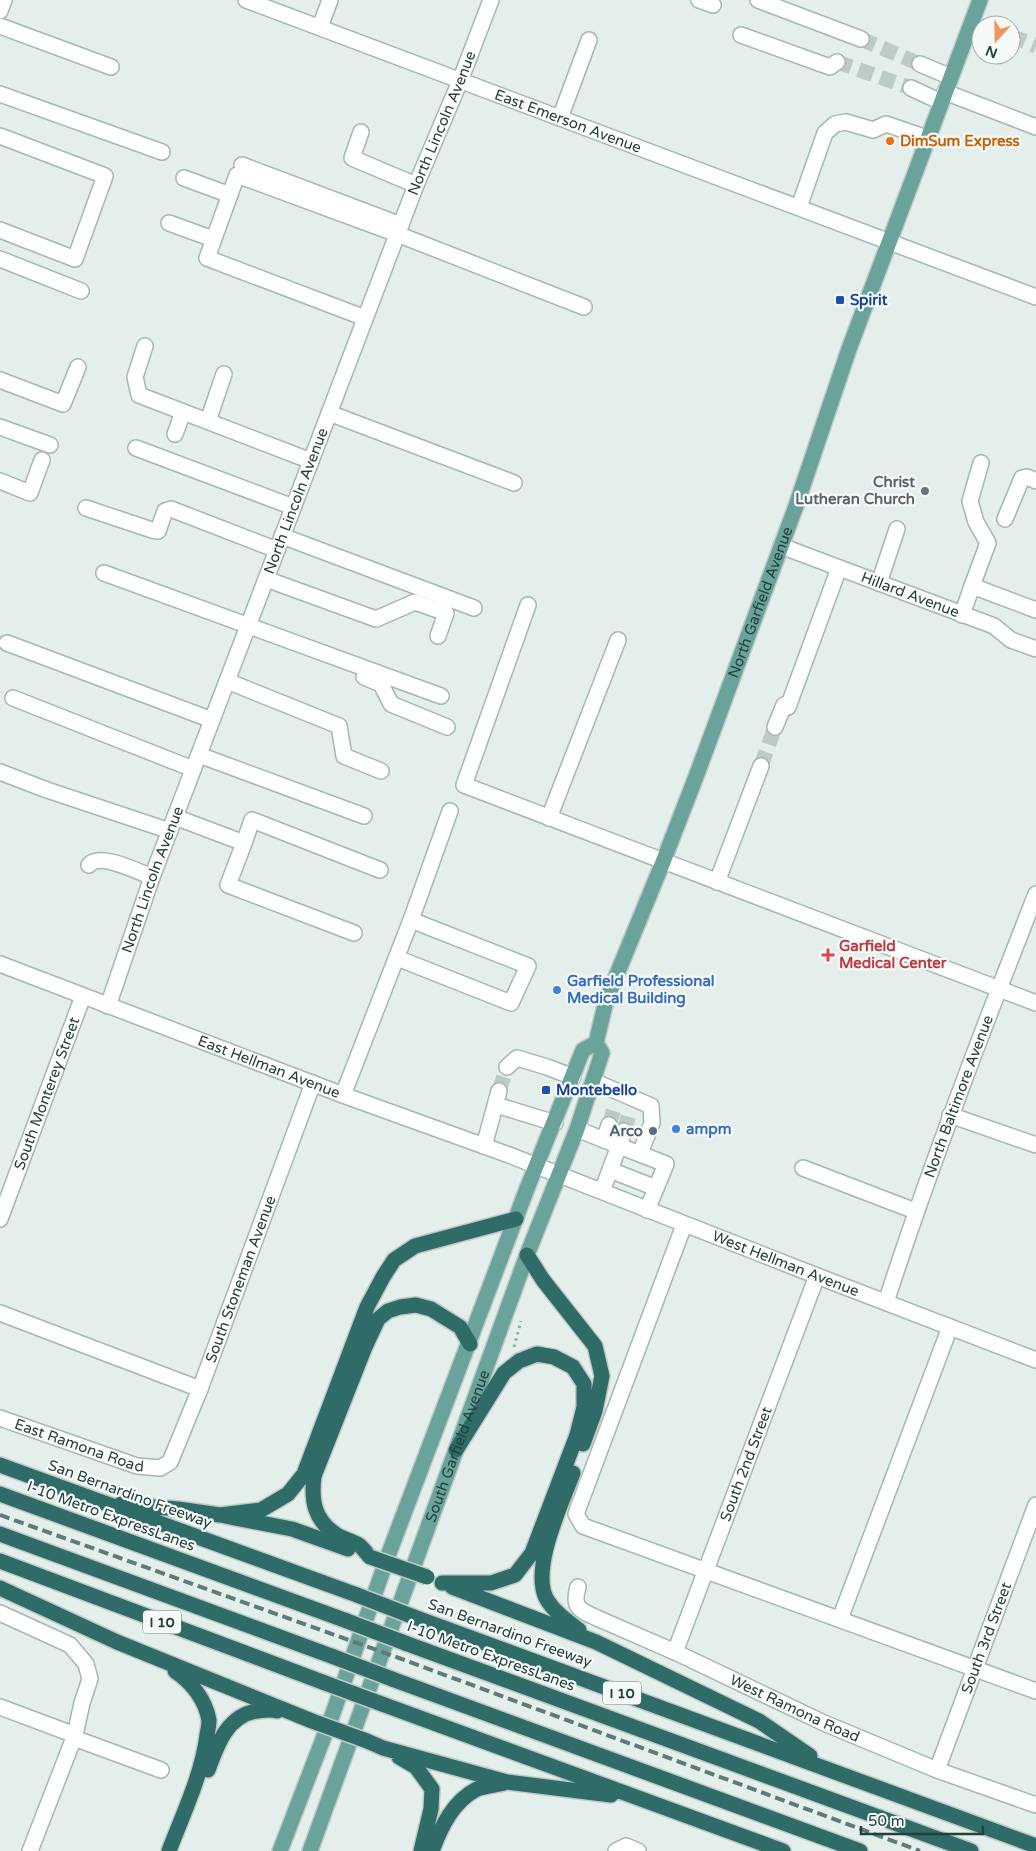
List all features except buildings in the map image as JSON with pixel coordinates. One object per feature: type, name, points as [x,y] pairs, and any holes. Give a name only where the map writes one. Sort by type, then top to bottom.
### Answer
[{"type":"highway","points":[[220,1515],[261,1510],[288,1494],[304,1474],[367,1307],[394,1260],[415,1246],[516,1219]]},
{"type":"highway","points":[[527,1255],[543,1280],[595,1346],[602,1376],[595,1411],[546,1548],[541,1575],[546,1598],[561,1616],[596,1642]]},
{"type":"highway","points":[[370,1557],[360,1546],[337,1534],[324,1522],[315,1509],[312,1494],[314,1476],[378,1319],[388,1311],[400,1307],[416,1305],[431,1308],[460,1327],[470,1344]]},
{"type":"highway","points":[[442,1583],[491,1583],[515,1575],[532,1553],[577,1434],[584,1407],[584,1384],[573,1367],[554,1356],[537,1354],[519,1361],[504,1373],[456,1450]]},
{"type":"highway","name":"San Bernardino Freeway","points":[[0,1465],[1036,1846]]},
{"type":"highway","name":"I-10 Metro ExpressLanes","points":[[0,1494],[970,1851]]},
{"type":"highway","points":[[102,1502],[178,1509],[292,1529],[427,1577],[596,1642],[759,1721],[830,1769]]},
{"type":"highway","points":[[0,1534],[860,1851]]},
{"type":"highway","name":"I 10","points":[[0,1561],[325,1683],[783,1851]]},
{"type":"highway","points":[[0,1588],[117,1642],[312,1721],[367,1741],[416,1767],[432,1789],[431,1809],[421,1851]]},
{"type":"highway","points":[[150,1655],[187,1679],[202,1700],[209,1720],[206,1746],[169,1851]]},
{"type":"highway","points":[[179,1851],[219,1742],[234,1720],[249,1712],[272,1710],[312,1721]]},
{"type":"highway","points":[[383,1748],[507,1782],[637,1798]]},
{"type":"highway","points":[[432,1851],[441,1828],[458,1803],[478,1789],[507,1782]]},
{"type":"main road","name":"North Garfield Avenue","points":[[978,15],[980,0]]},
{"type":"main road","name":"North Garfield Avenue","points":[[596,1043],[606,1001],[663,862],[780,546],[927,138],[951,77],[971,35]]},
{"type":"main road","points":[[537,1166],[583,1050],[596,1043]]},
{"type":"main road","name":"South Garfield Avenue","points":[[310,1851],[527,1255],[593,1081],[602,1053],[596,1043]]},
{"type":"main road","name":"South Garfield Avenue","points":[[280,1851],[333,1713],[389,1553],[537,1166]]},
{"type":"street","points":[[0,11],[4,0]]},
{"type":"street","name":"East Emerson Avenue","points":[[246,0],[1036,297]]},
{"type":"street","points":[[320,27],[330,0]]},
{"type":"street","name":"North Lincoln Avenue","points":[[108,1006],[152,877],[416,184],[460,81],[491,0]]},
{"type":"street","points":[[758,0],[862,39]]},
{"type":"street","points":[[0,26],[111,67]]},
{"type":"street","points":[[741,35],[830,67],[837,62]]},
{"type":"street","points":[[560,118],[589,40]]},
{"type":"street","points":[[920,64],[951,77]]},
{"type":"street","points":[[911,88],[1036,127]]},
{"type":"street","points":[[0,94],[162,152]]},
{"type":"street","points":[[799,207],[825,133],[835,124],[846,122],[874,130],[886,124],[927,138]]},
{"type":"street","points":[[361,132],[352,158],[416,184]]},
{"type":"street","points":[[0,136],[105,176],[76,259],[0,230]]},
{"type":"street","points":[[242,165],[584,307]]},
{"type":"street","points":[[365,318],[207,258],[237,175],[399,229]]},
{"type":"street","points":[[184,178],[230,195]]},
{"type":"street","points":[[169,222],[213,240]]},
{"type":"street","points":[[0,259],[81,291]]},
{"type":"street","points":[[144,346],[135,377],[139,396],[311,461]]},
{"type":"street","points":[[0,380],[63,404],[78,367]]},
{"type":"street","points":[[208,422],[224,374]]},
{"type":"street","points":[[175,434],[183,412]]},
{"type":"street","points":[[329,413],[514,483]]},
{"type":"street","points":[[0,427],[50,446]]},
{"type":"street","points":[[136,448],[293,508]]},
{"type":"street","points":[[0,481],[30,493],[42,460]]},
{"type":"street","points":[[962,615],[988,542],[976,522],[970,501],[981,462]]},
{"type":"street","points":[[1005,519],[1022,478],[1028,477],[1036,481]]},
{"type":"street","points":[[86,508],[158,531],[165,511],[171,509],[280,543],[474,608]]},
{"type":"street","points":[[879,583],[897,529]]},
{"type":"street","name":"Hillard Avenue","points":[[780,546],[994,626],[1011,640],[1036,649]]},
{"type":"street","points":[[775,727],[786,706],[839,568]]},
{"type":"street","points":[[104,573],[381,684],[391,704],[447,727]]},
{"type":"street","points":[[266,578],[376,620],[415,602],[446,613],[438,636]]},
{"type":"street","points":[[972,586],[1036,610]]},
{"type":"street","points":[[528,605],[464,785],[1036,1003]]},
{"type":"street","points":[[247,629],[441,696]]},
{"type":"street","points":[[549,818],[618,640]]},
{"type":"street","points":[[6,643],[212,720]]},
{"type":"street","points":[[227,681],[339,726],[344,756],[381,771]]},
{"type":"street","points":[[13,698],[196,762],[364,816]]},
{"type":"street","points":[[717,882],[761,766]]},
{"type":"street","points":[[0,772],[55,793],[170,831]]},
{"type":"street","points":[[343,1095],[397,958],[450,811]]},
{"type":"street","points":[[175,817],[244,843]]},
{"type":"street","points":[[354,933],[228,885],[252,820],[380,870]]},
{"type":"street","points":[[89,865],[91,861],[99,859],[152,877]]},
{"type":"street","name":"North Baltimore Avenue","points":[[886,1302],[915,1211],[950,1115],[1036,894]]},
{"type":"street","points":[[397,958],[511,1003],[528,966],[411,920]]},
{"type":"street","name":"East Hellman Avenue","points":[[0,964],[343,1095],[537,1166]]},
{"type":"street","name":"South Monterey Street","points":[[0,1219],[84,996]]},
{"type":"street","points":[[507,1067],[517,1058],[572,1077]]},
{"type":"street","points":[[593,1081],[618,1099],[632,1105],[651,1106],[652,1123],[640,1153]]},
{"type":"street","name":"South Stoneman Avenue","points":[[160,1468],[170,1462],[200,1389],[313,1083]]},
{"type":"street","points":[[484,1146],[498,1098],[555,1123]]},
{"type":"street","points":[[950,1115],[1036,1145]]},
{"type":"street","points":[[576,1129],[606,1133],[619,1146],[666,1164],[647,1210]]},
{"type":"street","points":[[602,1191],[624,1131]]},
{"type":"street","name":"West Hellman Avenue","points":[[537,1166],[1036,1360]]},
{"type":"street","points":[[803,1168],[915,1211]]},
{"type":"street","points":[[610,1170],[656,1188]]},
{"type":"street","points":[[684,1224],[576,1514],[584,1526],[1036,1691]]},
{"type":"street","name":"South 2nd Street","points":[[675,1652],[817,1276]]},
{"type":"street","points":[[0,1313],[200,1389]]},
{"type":"street","points":[[840,1619],[950,1327]]},
{"type":"street","name":"East Ramona Road","points":[[0,1418],[137,1466],[160,1468]]},
{"type":"street","name":"South 3rd Street","points":[[937,1770],[1036,1505]]},
{"type":"street","name":"West Ramona Road","points":[[578,1587],[575,1598],[577,1605],[585,1613],[675,1652],[824,1724],[937,1770],[1036,1805]]},
{"type":"street","points":[[0,1613],[70,1645],[86,1664],[90,1679],[74,1737],[30,1851]]},
{"type":"street","points":[[0,1708],[161,1770]]},
{"type":"street","points":[[616,1851],[626,1846],[638,1851]]},
{"type":"path","points":[[515,1351],[514,1347],[523,1316]]},
{"type":"tunnel","points":[[861,39],[920,64]]},
{"type":"tunnel","points":[[1021,40],[1036,46]]},
{"type":"tunnel","points":[[837,62],[911,88]]},
{"type":"tunnel","points":[[761,766],[775,727]]},
{"type":"tunnel","points":[[499,1091],[507,1067]]},
{"type":"tunnel","points":[[609,1125],[615,1106]]},
{"type":"tunnel","points":[[624,1131],[630,1111]]},
{"type":"railway","points":[[0,1515],[399,1658],[920,1851]]},
{"type":"place","name":"DimSum Express","points":[[890,141]]},
{"type":"place","name":"Spirit","points":[[840,300]]},
{"type":"place","name":"Christ Lutheran Church","points":[[925,491]]},
{"type":"place","name":"Garfield Medical Center","points":[[828,955]]},
{"type":"place","name":"Garfield Professional Medical Building","points":[[557,990]]},
{"type":"place","name":"Montebello","points":[[546,1090]]},
{"type":"place","name":"ampm","points":[[676,1129]]},
{"type":"place","name":"Arco","points":[[653,1131]]}]
